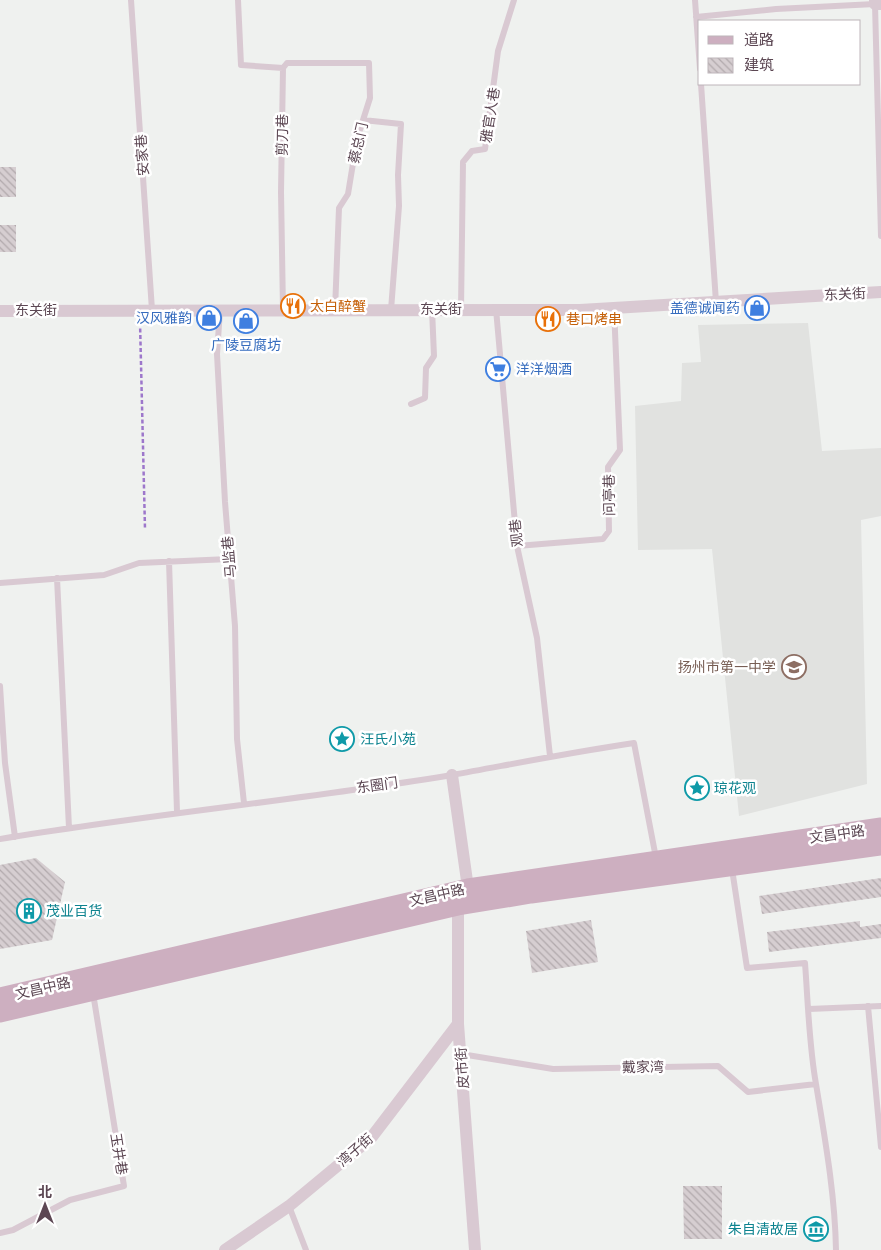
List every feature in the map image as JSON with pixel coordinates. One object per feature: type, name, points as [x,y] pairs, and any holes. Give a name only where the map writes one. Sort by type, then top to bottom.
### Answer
[{"type":"main road","name":"文昌中路","points":[[0,998],[468,888],[881,827]]},
{"type":"main road","name":"文昌中路","points":[[0,1013],[458,906],[531,894],[881,846]]},
{"type":"street","name":"东关街","points":[[0,311],[614,308],[881,292]]},
{"type":"street","points":[[452,775],[468,888]]},
{"type":"street","name":"皮市街","points":[[468,888],[458,906],[458,1024],[475,1250]]},
{"type":"street","name":"湾子街","points":[[225,1250],[289,1206],[371,1138],[458,1024]]},
{"type":"lane","name":"安家巷","points":[[131,0],[146,310]]},
{"type":"lane","points":[[238,0],[241,65],[283,68]]},
{"type":"lane","name":"雅官人巷","points":[[461,309],[464,162],[472,152],[485,149],[498,51],[514,0]]},
{"type":"lane","points":[[695,0],[698,43]]},
{"type":"lane","points":[[696,17],[776,9],[877,3],[881,236]]},
{"type":"lane","name":"蔡总门","points":[[283,68],[287,63],[369,62],[370,98],[357,139],[348,194],[339,208],[335,310]]},
{"type":"lane","name":"剪刀巷","points":[[283,68],[281,192],[283,310]]},
{"type":"lane","points":[[701,85],[716,302]]},
{"type":"lane","points":[[363,120],[401,124],[398,175],[399,206],[391,310]]},
{"type":"lane","name":"问亭巷","points":[[516,546],[603,539],[609,531],[608,467],[620,450],[614,308]]},
{"type":"lane","points":[[411,404],[425,398],[426,368],[434,356],[432,309]]},
{"type":"lane","name":"观巷","points":[[496,309],[516,546],[537,638],[550,756]]},
{"type":"lane","name":"马监巷","points":[[220,310],[217,354],[229,559],[235,626],[237,739],[244,803]]},
{"type":"lane","points":[[0,583],[104,575],[138,563],[229,559]]},
{"type":"lane","points":[[169,562],[177,812]]},
{"type":"lane","points":[[57,578],[69,828]]},
{"type":"lane","points":[[0,686],[5,763],[15,837]]},
{"type":"lane","name":"东圈门","points":[[0,839],[177,812],[452,775],[550,756],[634,743],[657,860]]},
{"type":"lane","points":[[732,867],[747,968],[804,963],[816,1084],[836,1226],[836,1250]]},
{"type":"lane","name":"玉井巷","points":[[0,1233],[13,1230],[70,1200],[124,1186],[92,991]]},
{"type":"lane","points":[[868,1006],[881,1147]]},
{"type":"lane","points":[[809,1009],[881,1006]]},
{"type":"lane","name":"戴家湾","points":[[461,1054],[553,1069],[718,1066],[748,1092],[816,1084]]},
{"type":"lane","points":[[289,1206],[306,1250]]},
{"type":"path","points":[[145,529],[146,310]]},
{"type":"shaded area","name":"扬州市第一中学","points":[[808,323],[822,451],[881,448],[881,516],[861,520],[867,784],[739,816],[712,549],[638,550],[635,406],[681,401],[682,363],[701,362],[698,325]]},
{"type":"building","points":[[0,167],[16,167],[16,197],[0,197]]},
{"type":"building","points":[[0,225],[16,225],[16,252],[0,252]]},
{"type":"building","name":"茂业百货","points":[[36,858],[65,882],[52,940],[0,949],[0,865]]},
{"type":"building","points":[[881,878],[881,897],[762,914],[759,896]]},
{"type":"building","points":[[591,920],[598,962],[532,973],[526,931]]},
{"type":"building","points":[[860,921],[860,927],[881,924],[881,938],[769,952],[767,932]]},
{"type":"building","points":[[683,1186],[722,1186],[722,1239],[684,1239]]},
{"type":"place","name":"太白醉蟹","points":[[293,306]]},
{"type":"place","name":"盖德诚闻药","points":[[757,308]]},
{"type":"place","name":"汉风雅韵","points":[[209,318]]},
{"type":"place","name":"巷口烤串","points":[[548,319]]},
{"type":"place","name":"广陵豆腐坊","points":[[246,321]]},
{"type":"place","name":"洋洋烟酒","points":[[498,369]]},
{"type":"place","name":"扬州市第一中学","points":[[794,667]]},
{"type":"place","name":"汪氏小苑","points":[[342,739]]},
{"type":"place","name":"琼花观","points":[[697,788]]},
{"type":"place","name":"茂业百货","points":[[29,911]]},
{"type":"place","name":"朱自清故居","points":[[816,1229]]}]
